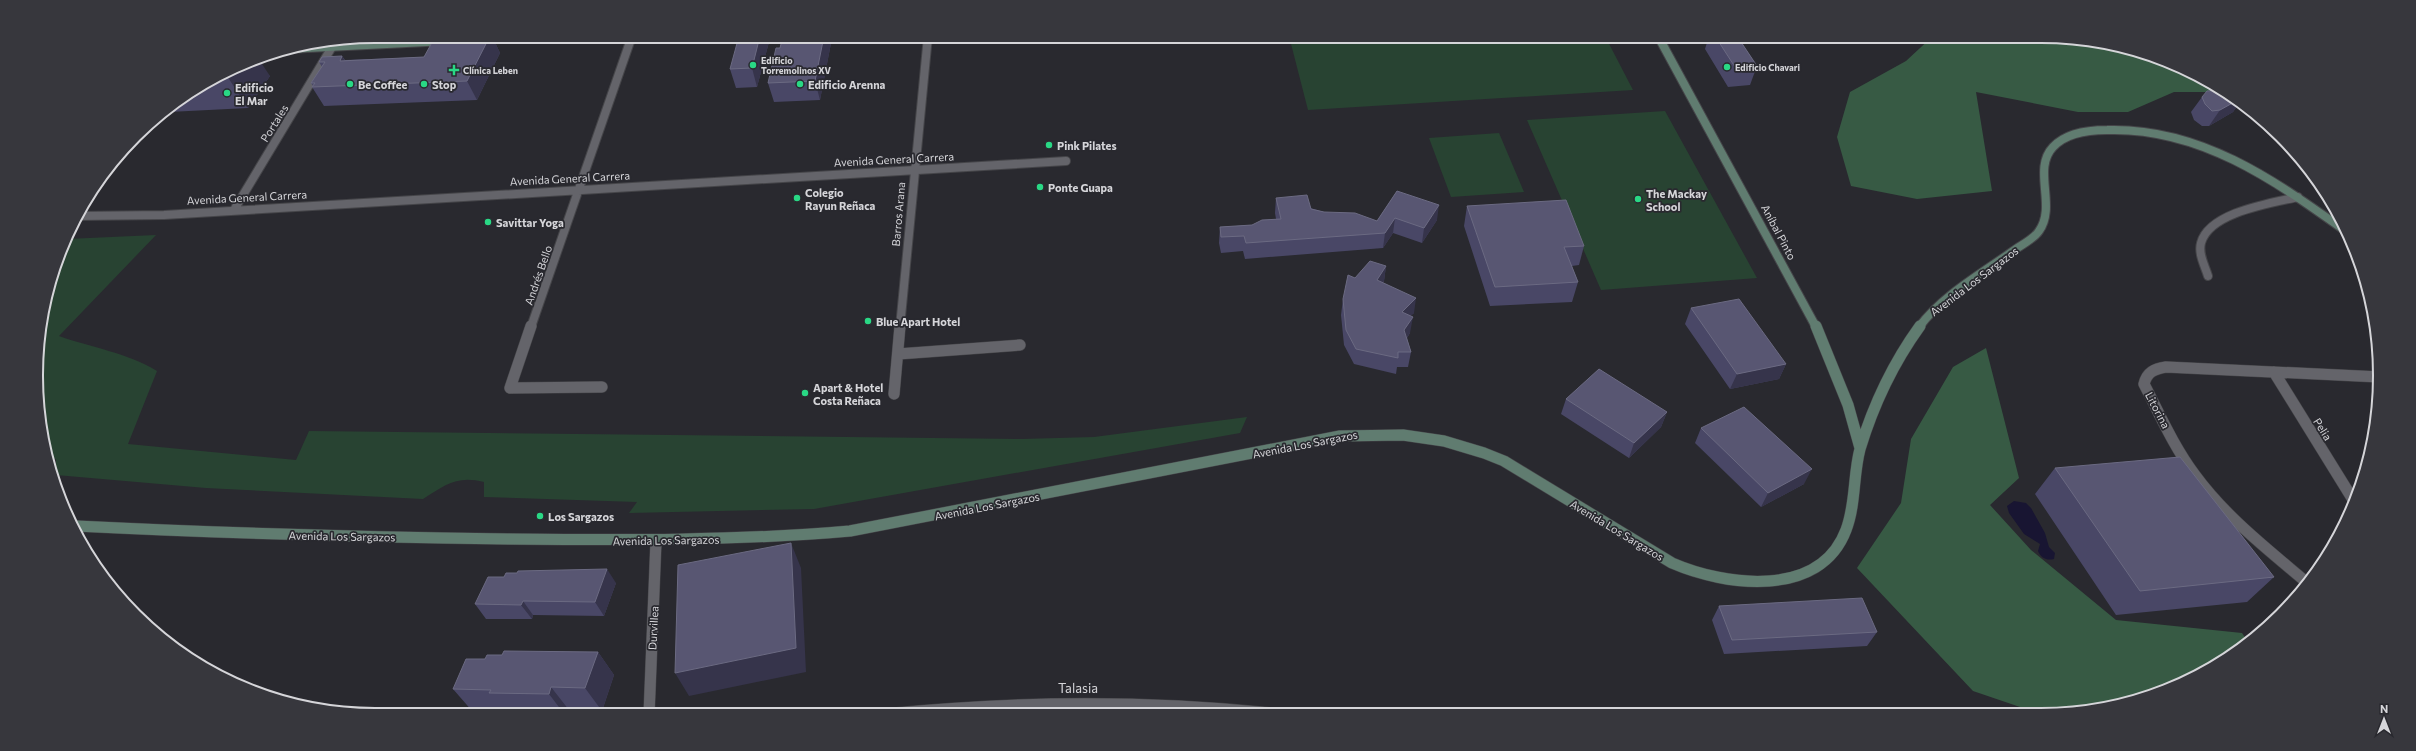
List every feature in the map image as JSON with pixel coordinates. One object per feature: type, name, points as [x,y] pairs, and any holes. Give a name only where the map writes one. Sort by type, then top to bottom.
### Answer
[{"type":"street","points":[[322,47],[415,43]]},
{"type":"street","name":"Andrés Bello","points":[[602,387],[510,388],[580,190],[630,43]]},
{"type":"street","name":"Barros Arana","points":[[894,394],[914,170],[927,43]]},
{"type":"street","name":"Aníbal Pinto","points":[[1662,43],[1817,328],[1848,405],[1860,448]]},
{"type":"street","name":"Portales","points":[[234,210],[332,47]]},
{"type":"street","name":"Avenida Los Sargazos","points":[[79,526],[318,536],[656,541],[788,537],[850,531],[1340,436],[1385,433],[1431,437],[1480,451],[1526,473],[1672,563],[1714,578],[1758,582],[1798,574],[1828,557],[1838,545],[1845,531],[1849,516],[1860,448],[1887,384],[1924,319],[1952,295],[2039,232],[2048,208],[2046,166],[2049,153],[2066,138],[2088,131],[2123,130],[2144,131],[2184,140],[2230,156],[2263,174],[2337,225]]},
{"type":"street","name":"Avenida General Carrera","points":[[84,216],[122,216],[234,210],[1066,161]]},
{"type":"street","points":[[2208,276],[2202,258],[2201,242],[2209,229],[2223,219],[2257,207],[2298,197]]},
{"type":"street","points":[[898,354],[1020,344]]},
{"type":"street","name":"Litorina","points":[[2303,579],[2222,508],[2202,486],[2186,463],[2144,384],[2148,372],[2166,367],[2373,377]]},
{"type":"street","name":"Pelia","points":[[2274,372],[2350,496]]},
{"type":"street","name":"Durvillea","points":[[649,708],[656,541]]},
{"type":"street","name":"Talasia","points":[[960,708],[1010,704],[1079,702],[1159,704],[1203,708]]},
{"type":"green space","points":[[1291,43],[1609,43],[1633,90],[1308,110]]},
{"type":"green space","points":[[1925,43],[2040,43],[2084,46],[2127,54],[2168,68],[2188,77],[2214,92],[2174,92],[2128,112],[2078,112],[1976,92],[1992,191],[1917,199],[1851,186],[1837,137],[1850,92],[1906,61]]},
{"type":"green space","name":"The Mackay School","points":[[1665,111],[1757,278],[1601,290],[1527,120]]},
{"type":"green space","points":[[1499,133],[1524,192],[1451,197],[1429,138]]},
{"type":"green space","points":[[156,235],[59,336],[133,359],[157,371],[128,444],[296,460],[309,431],[1022,439],[1094,437],[1247,417],[1240,433],[814,509],[629,513],[637,502],[484,497],[484,482],[475,480],[452,483],[438,489],[423,499],[206,488],[59,475],[56,468],[56,459],[53,458],[49,440],[46,419],[43,376],[44,354],[49,311],[54,289],[72,239]]},
{"type":"green space","points":[[1986,348],[2019,478],[1990,505],[2031,550],[2116,620],[2242,633],[2245,637],[2225,652],[2188,674],[2168,683],[2127,697],[2105,702],[2062,707],[2023,708],[1973,691],[1857,568],[1901,503],[1911,439],[1953,367]]},
{"type":"shaded area","points":[[2014,501],[2026,503],[2031,508],[2045,533],[2049,547],[2055,553],[2054,559],[2047,559],[2041,555],[2038,551],[2040,544],[2024,534],[2009,513],[2007,506]]},
{"type":"building","points":[[432,43],[486,43],[467,81],[312,87],[315,83],[311,83],[325,62],[319,62],[322,57],[342,56],[340,61],[424,57]]},
{"type":"building","points":[[737,43],[758,43],[752,68],[730,69]]},
{"type":"building","points":[[781,43],[823,43],[815,81],[768,83],[776,48],[780,48]]},
{"type":"building","points":[[1720,43],[1742,43],[1757,66],[1735,67]]},
{"type":"building","points":[[2207,91],[2211,91],[2231,104],[2220,110],[2212,111],[2205,104],[2202,97]]},
{"type":"building","points":[[1397,191],[1439,205],[1424,228],[1395,218],[1385,233],[1246,243],[1244,236],[1221,237],[1220,227],[1252,225],[1262,220],[1281,219],[1276,198],[1307,195],[1311,209],[1324,212],[1355,213],[1377,221]]},
{"type":"building","points":[[1566,200],[1584,246],[1564,247],[1578,282],[1495,287],[1467,206]]},
{"type":"building","points":[[1370,261],[1386,266],[1377,280],[1416,298],[1402,312],[1413,317],[1404,330],[1411,352],[1398,352],[1398,358],[1356,349],[1346,330],[1343,299],[1348,275],[1355,278]]},
{"type":"building","points":[[1739,299],[1786,364],[1737,374],[1691,308]]},
{"type":"building","points":[[1599,369],[1667,412],[1634,443],[1566,399]]},
{"type":"building","points":[[1744,407],[1812,469],[1768,493],[1701,428]]},
{"type":"building","points":[[2180,457],[2274,577],[2140,591],[2055,468]]},
{"type":"building","points":[[791,543],[796,648],[675,673],[678,565]]},
{"type":"building","points":[[607,569],[595,602],[523,601],[521,605],[475,604],[488,577],[504,577],[506,573],[517,573],[518,571]]},
{"type":"building","points":[[1862,598],[1877,632],[1732,640],[1719,606]]},
{"type":"building","points":[[504,651],[598,652],[585,688],[551,687],[549,694],[489,693],[491,690],[453,689],[466,659],[485,659],[487,655],[502,655]]},
{"type":"place","name":"Edificio Torremolinos XV","points":[[753,65]]},
{"type":"place","name":"Edificio Chavari","points":[[1727,67]]},
{"type":"place","name":"Clínica Leben","points":[[454,70]]},
{"type":"place","name":"Be Coffee","points":[[350,84]]},
{"type":"place","name":"Stop","points":[[424,84]]},
{"type":"place","name":"Edificio Arenna","points":[[800,84]]},
{"type":"place","name":"Edificio El Mar","points":[[227,93]]},
{"type":"place","name":"Pink Pilates","points":[[1049,145]]},
{"type":"place","name":"Ponte Guapa","points":[[1040,187]]},
{"type":"place","name":"Colegio Rayun Reñaca","points":[[797,198]]},
{"type":"place","name":"The Mackay School","points":[[1638,199]]},
{"type":"place","name":"Savittar Yoga","points":[[488,222]]},
{"type":"place","name":"Blue Apart Hotel","points":[[868,321]]},
{"type":"place","name":"Apart & Hotel Costa Reñaca","points":[[805,393]]},
{"type":"place","name":"Los Sargazos","points":[[540,516]]}]
